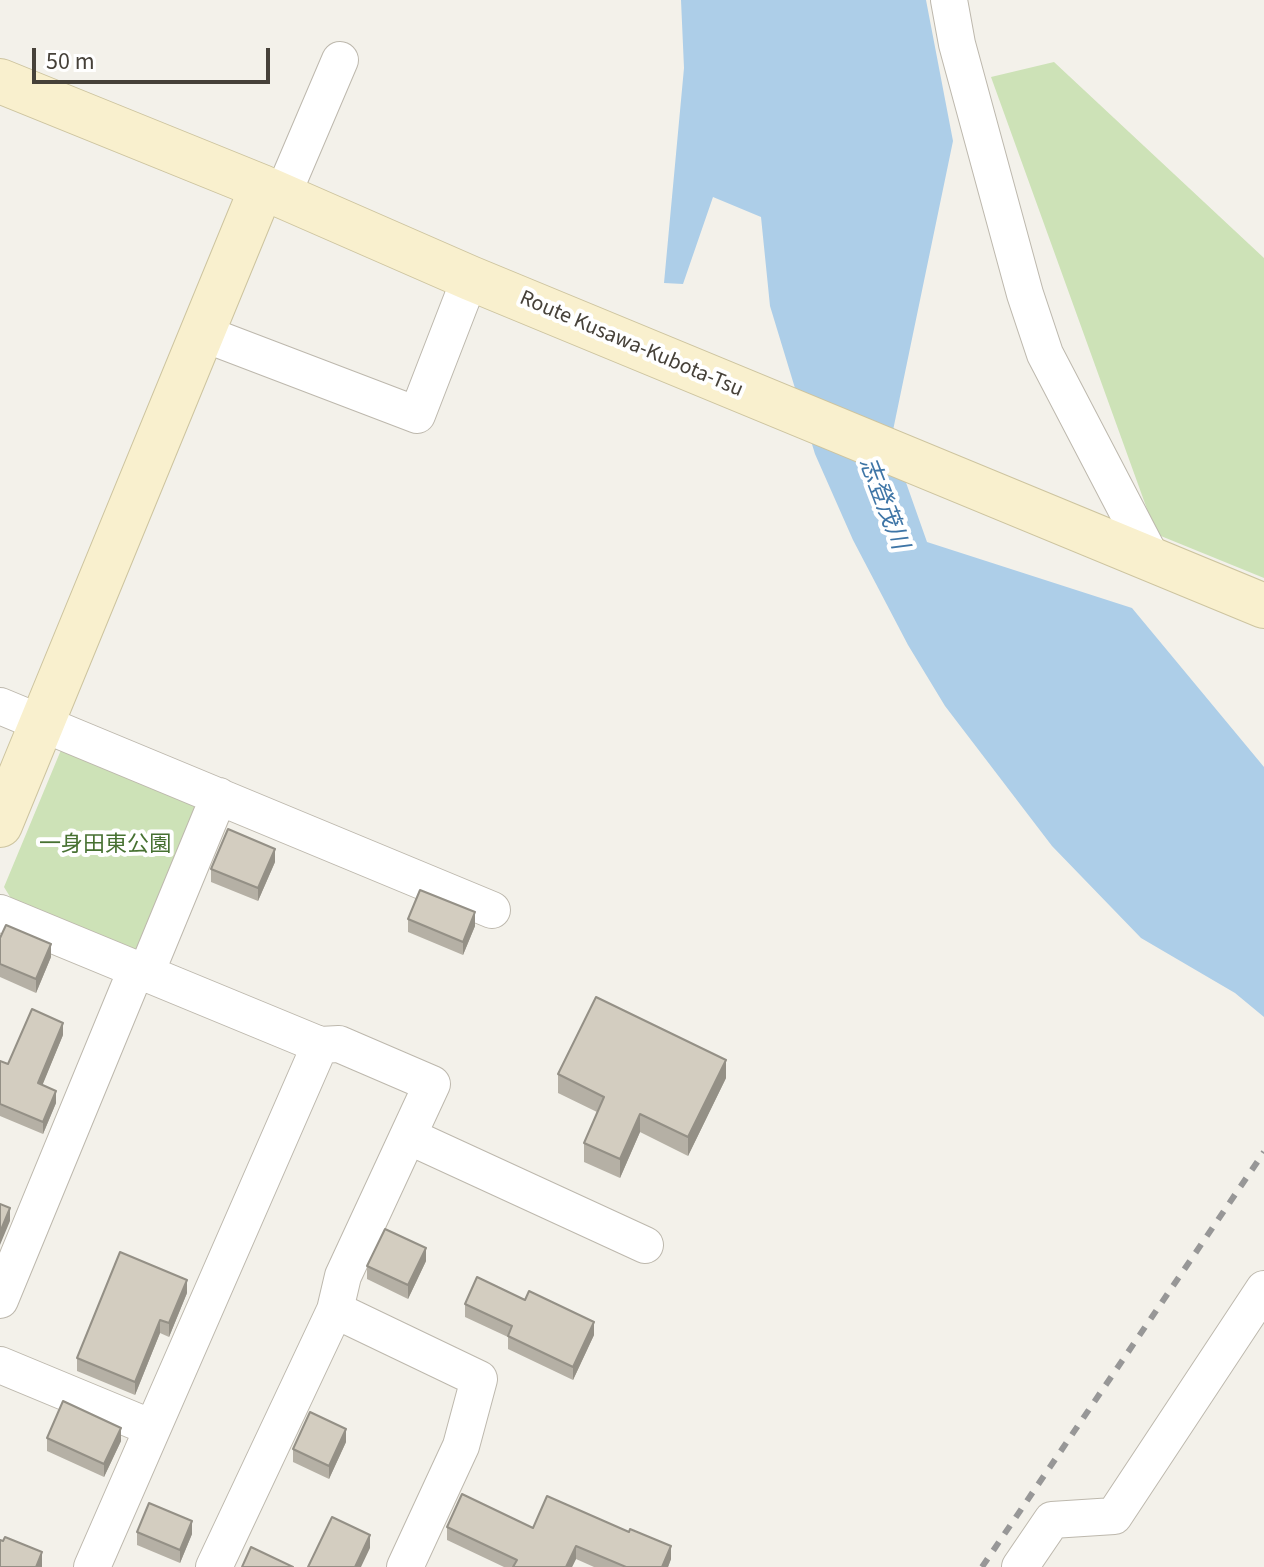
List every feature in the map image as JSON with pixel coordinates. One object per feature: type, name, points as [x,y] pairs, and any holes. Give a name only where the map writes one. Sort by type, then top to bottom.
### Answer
[{"type":"main road","name":"Route Kusawa-Kubota-Tsu","points":[[0,81],[1264,606]]},
{"type":"main road","points":[[0,825],[202,333],[272,192]]},
{"type":"street","points":[[949,0],[965,74],[1025,294],[1045,354],[1153,561]]},
{"type":"street","points":[[272,192],[340,60]]},
{"type":"street","points":[[202,333],[417,415],[470,278]]},
{"type":"street","points":[[0,706],[492,910]]},
{"type":"street","points":[[0,1300],[219,796]]},
{"type":"street","points":[[0,913],[320,1045],[339,1044],[432,1084],[343,1276],[335,1310],[214,1567]]},
{"type":"street","points":[[92,1567],[320,1045]]},
{"type":"street","points":[[408,1136],[645,1245]]},
{"type":"street","points":[[1020,1567],[1052,1520],[1114,1516],[1264,1289]]},
{"type":"street","points":[[335,1310],[479,1379],[461,1446],[405,1567]]},
{"type":"street","points":[[0,1365],[152,1428]]},
{"type":"green space","points":[[1054,62],[1264,258],[1264,578],[1156,534],[991,77]]},
{"type":"green space","name":"一身田東公園","points":[[72,745],[203,810],[148,947],[133,950],[12,900],[4,887],[61,750]]},
{"type":"water","name":"志登茂川","points":[[681,0],[926,0],[953,141],[891,440],[927,542],[1132,608],[1264,767],[1264,1017],[1235,993],[1141,938],[1052,846],[945,706],[908,645],[853,540],[815,454],[770,306],[761,217],[713,197],[683,284],[664,283],[684,68]]},
{"type":"building","points":[[228,829],[275,849],[258,888],[211,869]]},
{"type":"building","points":[[420,890],[475,912],[463,942],[408,919]]},
{"type":"building","points":[[6,925],[51,944],[36,979],[0,964],[0,938]]},
{"type":"building","points":[[596,997],[726,1060],[688,1137],[640,1114],[620,1159],[584,1143],[604,1097],[558,1074]]},
{"type":"building","points":[[32,1009],[63,1023],[38,1083],[56,1091],[43,1122],[0,1104],[0,1061],[8,1064]]},
{"type":"building","points":[[0,1204],[10,1208],[0,1232]]},
{"type":"building","points":[[385,1229],[426,1248],[408,1285],[367,1266]]},
{"type":"building","points":[[120,1252],[187,1280],[169,1323],[160,1320],[135,1382],[77,1358]]},
{"type":"building","points":[[477,1277],[525,1300],[529,1291],[594,1322],[573,1367],[508,1336],[512,1326],[465,1304]]},
{"type":"building","points":[[63,1401],[121,1428],[104,1464],[47,1438]]},
{"type":"building","points":[[310,1412],[346,1429],[329,1466],[293,1449]]},
{"type":"building","points":[[462,1494],[533,1528],[547,1496],[629,1532],[630,1529],[671,1546],[662,1567],[626,1567],[576,1546],[566,1567],[513,1567],[517,1560],[447,1527]]},
{"type":"building","points":[[149,1503],[192,1521],[180,1550],[137,1532]]},
{"type":"building","points":[[332,1517],[370,1535],[355,1567],[308,1567]]},
{"type":"building","points":[[5,1537],[42,1552],[36,1567],[0,1567],[0,1540],[3,1541]]},
{"type":"building","points":[[251,1547],[293,1567],[242,1567]]},
{"type":"railway","points":[[982,1567],[1264,1152]]}]
